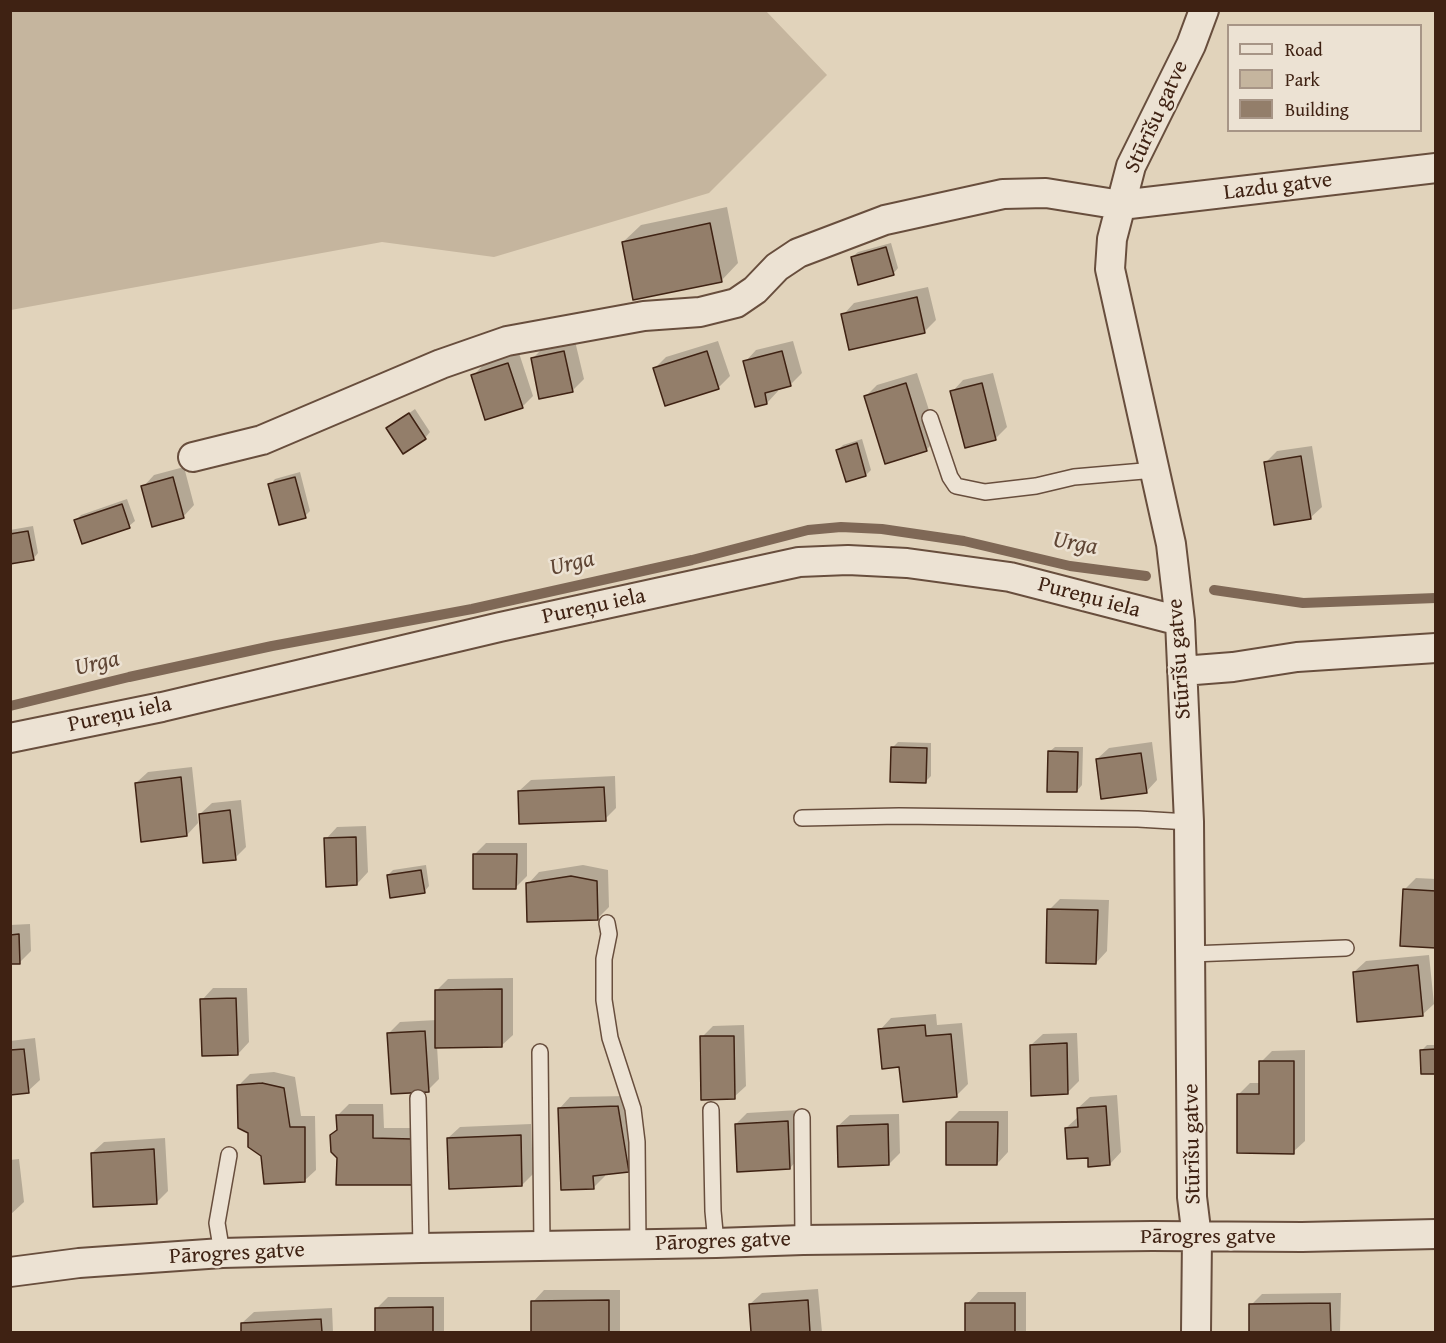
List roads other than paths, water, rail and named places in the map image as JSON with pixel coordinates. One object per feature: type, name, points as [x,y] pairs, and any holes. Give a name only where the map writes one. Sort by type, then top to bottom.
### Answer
[{"type":"street","name":"Stūrīšu gatve","points":[[1196,1332],[1197,1238],[1192,1197],[1189,822],[1180,621],[1171,544],[1110,268],[1112,239],[1131,166],[1191,45],[1204,10]]},
{"type":"street","name":"Lazdu gatve","points":[[193,457],[262,440],[441,364],[507,341],[644,316],[700,312],[736,303],[755,290],[777,267],[798,253],[885,220],[1003,194],[1046,193],[1121,205],[1436,168]]},
{"type":"street","name":"Pureņu iela","points":[[10,738],[162,707],[500,627],[799,562],[848,560],[907,563],[1010,577],[1180,621]]},
{"type":"street","points":[[1182,671],[1233,667],[1297,657],[1436,648]]},
{"type":"street","name":"Pārogres gatve","points":[[10,1272],[79,1263],[222,1253],[803,1240],[1436,1234]]},
{"type":"lane","points":[[930,418],[950,477],[956,486],[985,492],[1036,486],[1074,477],[1155,470]]},
{"type":"lane","points":[[802,818],[911,816],[1138,819],[1189,822]]},
{"type":"lane","points":[[607,923],[609,934],[604,959],[603,1000],[610,1038],[633,1109],[637,1142],[638,1244]]},
{"type":"lane","points":[[1191,954],[1346,948]]},
{"type":"lane","points":[[540,1052],[542,1246]]},
{"type":"lane","points":[[418,1098],[421,1248]]},
{"type":"lane","points":[[711,1110],[716,1243]]},
{"type":"lane","points":[[801,1117],[803,1240]]},
{"type":"lane","points":[[222,1253],[217,1222],[229,1155]]},
{"type":"waterway","name":"Urga","points":[[10,706],[272,646],[472,609],[692,560],[808,530],[841,527],[882,529],[964,541],[1070,566],[1146,576]]},
{"type":"waterway","name":"Urga","points":[[1214,590],[1303,603],[1436,598]]}]
